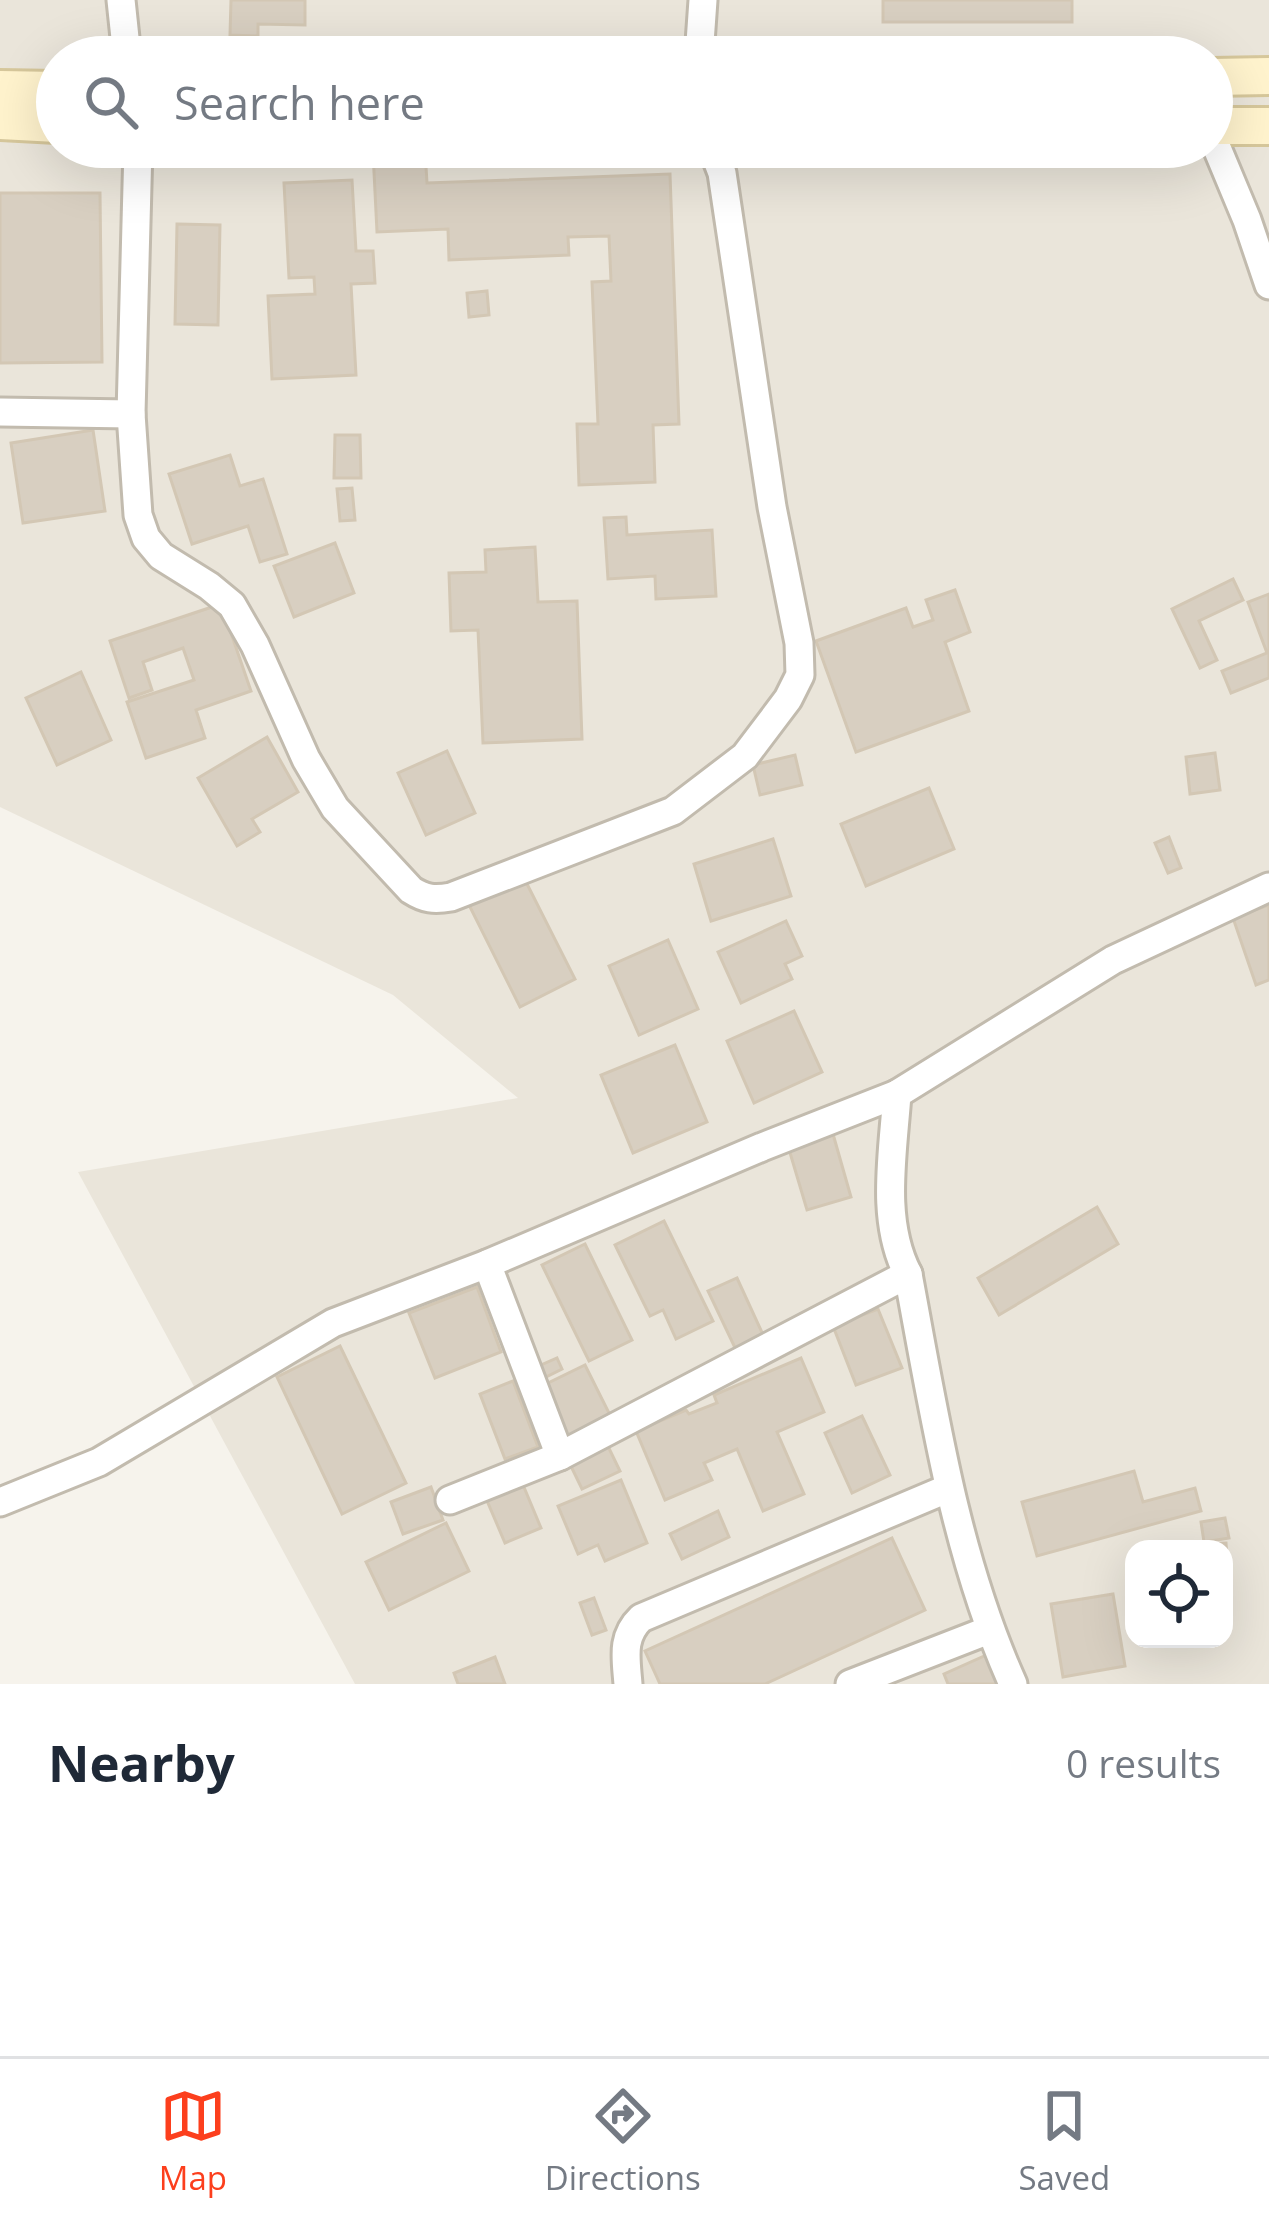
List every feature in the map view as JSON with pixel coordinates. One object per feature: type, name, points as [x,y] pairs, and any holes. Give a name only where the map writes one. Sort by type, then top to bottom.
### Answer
[{"type":"main road","points":[[1233,77],[1269,76]]},
{"type":"main road","points":[[0,89],[36,90]]},
{"type":"main road","points":[[0,122],[36,123]]},
{"type":"main road","points":[[1233,126],[1269,126]]},
{"type":"street","points":[[121,0],[125,36]]},
{"type":"street","points":[[700,36],[703,0]]},
{"type":"street","points":[[137,168],[131,414],[138,515],[146,538],[161,556],[232,605],[306,759],[335,808],[423,898],[451,897],[673,811],[745,756],[800,675],[799,643],[772,506],[720,168]]},
{"type":"street","points":[[1225,168],[1269,285]]},
{"type":"street","points":[[0,412],[131,414]]},
{"type":"street","points":[[0,1502],[99,1462],[333,1323],[897,1094],[1113,960],[1269,887]]},
{"type":"street","points":[[897,1094],[890,1210],[898,1256],[908,1274],[949,1487],[989,1630],[1013,1684]]},
{"type":"street","points":[[487,1264],[560,1456]]},
{"type":"street","points":[[449,1499],[560,1456],[908,1274]]},
{"type":"street","points":[[628,1684],[625,1646],[631,1627],[641,1618],[949,1487]]},
{"type":"street","points":[[850,1684],[989,1630]]},
{"type":"shaded area","points":[[0,0],[1269,0],[1269,1684],[355,1684],[78,1172],[518,1098],[393,995],[0,807]]},
{"type":"building","points":[[231,0],[305,0],[305,25],[258,24],[258,36],[230,35]]},
{"type":"building","points":[[883,0],[1072,0],[1072,22],[883,22]]},
{"type":"building","points":[[374,168],[426,168],[427,183],[670,174],[679,424],[653,425],[655,482],[579,485],[577,424],[598,424],[592,282],[611,281],[609,236],[568,237],[569,255],[449,260],[448,229],[377,232]]},
{"type":"building","points":[[352,180],[356,251],[373,251],[375,283],[351,284],[356,375],[272,379],[268,296],[315,294],[314,277],[289,278],[284,183]]},
{"type":"building","points":[[0,193],[100,193],[102,362],[0,363]]},
{"type":"building","points":[[177,224],[220,225],[218,325],[175,324]]},
{"type":"building","points":[[487,291],[489,315],[469,317],[467,293]]},
{"type":"building","points":[[93,430],[105,511],[23,523],[11,443]]},
{"type":"building","points":[[335,435],[360,435],[361,478],[334,478]]},
{"type":"building","points":[[230,455],[240,486],[263,479],[287,554],[260,562],[248,526],[192,544],[169,474]]},
{"type":"building","points":[[352,488],[355,520],[340,521],[337,489]]},
{"type":"building","points":[[626,517],[627,535],[712,530],[716,596],[656,599],[655,576],[608,579],[604,518]]},
{"type":"building","points":[[335,543],[354,593],[294,617],[274,566]]},
{"type":"building","points":[[535,547],[538,602],[577,601],[582,739],[483,743],[478,630],[451,631],[449,573],[486,572],[485,550]]},
{"type":"building","points":[[1233,579],[1243,600],[1199,621],[1217,660],[1200,668],[1172,609]]},
{"type":"building","points":[[955,590],[970,632],[945,642],[969,711],[856,752],[816,641],[906,608],[913,627],[933,620],[926,600]]},
{"type":"building","points":[[1269,594],[1269,678],[1231,693],[1222,671],[1267,653],[1248,602]]},
{"type":"building","points":[[221,604],[251,691],[196,710],[205,738],[146,758],[127,702],[194,680],[183,648],[143,662],[152,690],[129,698],[110,641]]},
{"type":"building","points":[[81,672],[111,740],[57,765],[26,698]]},
{"type":"building","points":[[267,737],[298,792],[252,819],[260,832],[237,846],[198,778]]},
{"type":"building","points":[[447,751],[475,813],[426,835],[398,773]]},
{"type":"building","points":[[1215,753],[1220,790],[1190,794],[1186,757]]},
{"type":"building","points":[[795,755],[802,785],[760,795],[753,765]]},
{"type":"building","points":[[929,788],[954,849],[866,886],[841,824]]},
{"type":"building","points":[[1169,837],[1181,868],[1168,873],[1155,843]]},
{"type":"building","points":[[773,839],[791,896],[711,921],[694,864]]},
{"type":"building","points":[[524,878],[575,979],[520,1007],[469,905]]},
{"type":"building","points":[[1269,905],[1269,980],[1256,985],[1233,918]]},
{"type":"building","points":[[786,921],[802,956],[785,964],[792,979],[741,1003],[718,952]]},
{"type":"building","points":[[668,940],[698,1009],[639,1035],[609,966]]},
{"type":"building","points":[[794,1011],[822,1072],[754,1103],[727,1041]]},
{"type":"building","points":[[675,1045],[707,1122],[633,1153],[601,1075]]},
{"type":"building","points":[[833,1134],[851,1197],[807,1210],[788,1146]]},
{"type":"building","points":[[1097,1207],[1118,1244],[999,1315],[978,1278]]},
{"type":"building","points":[[664,1221],[713,1321],[676,1339],[663,1310],[650,1316],[615,1245]]},
{"type":"building","points":[[585,1244],[632,1340],[589,1361],[542,1265]]},
{"type":"building","points":[[737,1278],[765,1339],[737,1352],[708,1291]]},
{"type":"building","points":[[477,1287],[501,1352],[435,1378],[409,1313]]},
{"type":"building","points":[[878,1309],[902,1368],[856,1385],[833,1326]]},
{"type":"building","points":[[340,1346],[406,1483],[342,1514],[277,1377]]},
{"type":"building","points":[[557,1358],[562,1369],[538,1381],[532,1369]]},
{"type":"building","points":[[801,1358],[824,1412],[777,1432],[804,1494],[763,1511],[737,1449],[704,1463],[712,1480],[665,1500],[636,1431],[717,1403],[714,1395]]},
{"type":"building","points":[[585,1365],[610,1415],[566,1437],[542,1386]]},
{"type":"building","points":[[513,1381],[538,1447],[505,1459],[480,1394]]},
{"type":"building","points":[[862,1416],[890,1475],[852,1493],[825,1433]]},
{"type":"building","points":[[604,1438],[620,1471],[582,1489],[566,1456]]},
{"type":"building","points":[[1134,1471],[1143,1502],[1195,1488],[1201,1511],[1037,1556],[1022,1502]]},
{"type":"building","points":[[521,1480],[541,1528],[505,1543],[485,1496]]},
{"type":"building","points":[[621,1480],[647,1543],[605,1561],[598,1545],[578,1554],[558,1506]]},
{"type":"building","points":[[431,1487],[443,1520],[403,1534],[391,1502]]},
{"type":"building","points":[[718,1511],[729,1537],[682,1559],[670,1534]]},
{"type":"building","points":[[1225,1518],[1229,1538],[1204,1540],[1201,1522]]},
{"type":"building","points":[[446,1523],[469,1571],[389,1610],[366,1562]]},
{"type":"building","points":[[892,1538],[925,1610],[765,1684],[660,1684],[645,1651]]},
{"type":"building","points":[[1113,1594],[1125,1666],[1063,1677],[1051,1604]]},
{"type":"building","points":[[594,1598],[606,1630],[592,1635],[580,1603]]},
{"type":"building","points":[[991,1653],[1004,1684],[948,1684],[944,1674]]},
{"type":"building","points":[[495,1657],[505,1684],[458,1684],[454,1673]]}]
